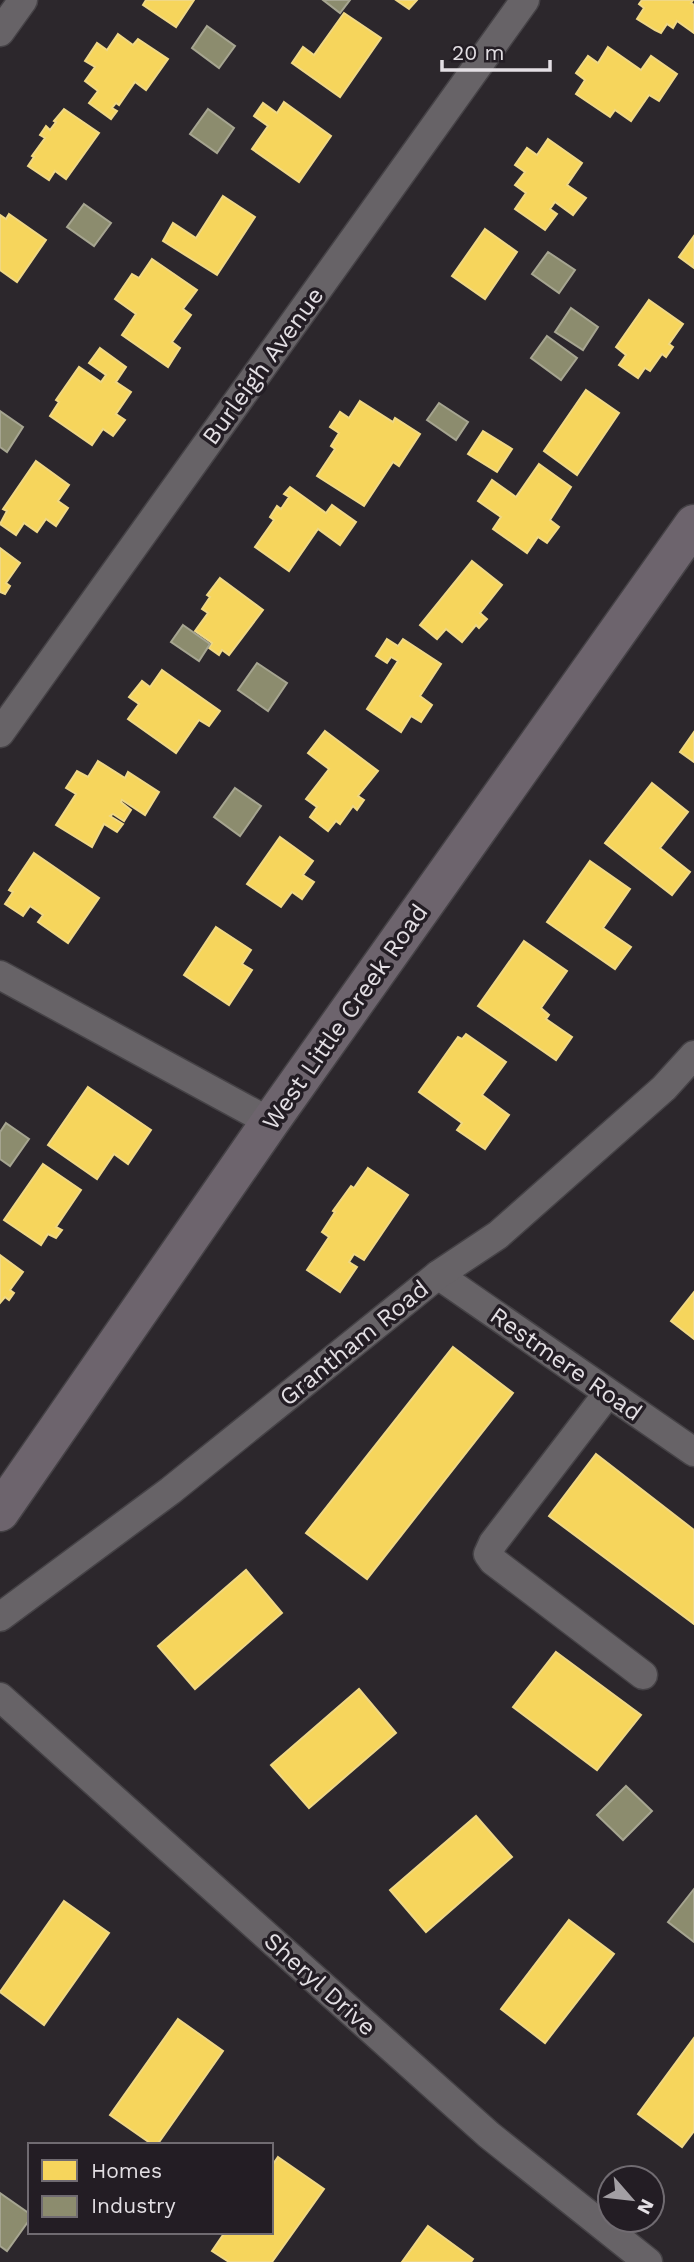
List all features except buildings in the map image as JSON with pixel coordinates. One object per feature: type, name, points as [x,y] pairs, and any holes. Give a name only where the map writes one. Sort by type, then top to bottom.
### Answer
[{"type":"main road","name":"West Little Creek Road","points":[[0,1512],[270,1122],[694,524]]},
{"type":"street","points":[[0,32],[23,0]]},
{"type":"street","name":"Burleigh Avenue","points":[[0,733],[525,0]]},
{"type":"street","points":[[0,975],[270,1122]]},
{"type":"street","name":"Grantham Road","points":[[0,1617],[170,1492],[438,1275],[498,1235],[664,1088],[694,1055]]},
{"type":"street","name":"Restmere Road","points":[[438,1275],[694,1452]]},
{"type":"street","points":[[608,1393],[493,1543],[488,1554],[493,1561],[643,1675]]},
{"type":"street","name":"Sheryl Drive","points":[[0,1697],[489,2135],[648,2262]]}]
